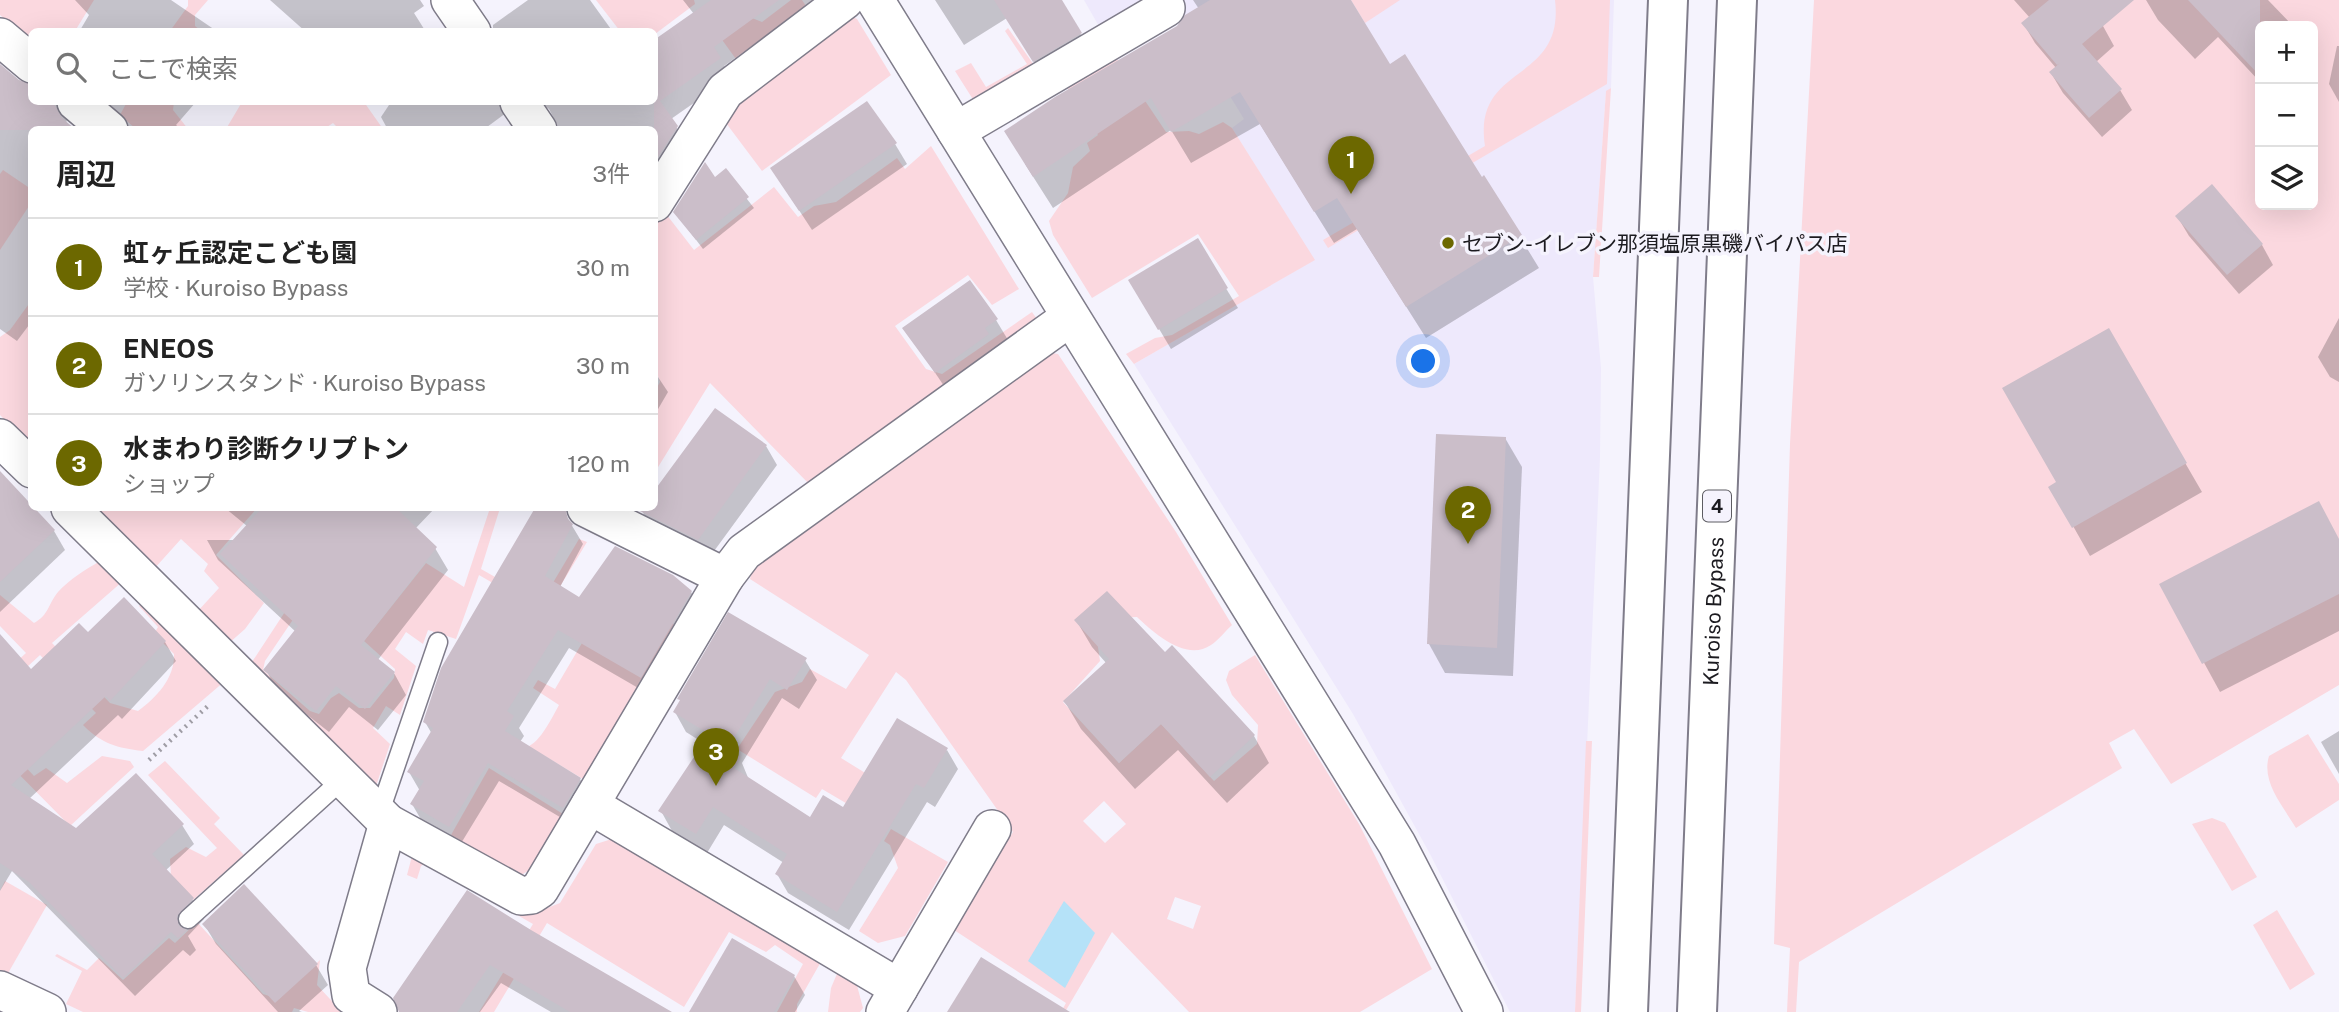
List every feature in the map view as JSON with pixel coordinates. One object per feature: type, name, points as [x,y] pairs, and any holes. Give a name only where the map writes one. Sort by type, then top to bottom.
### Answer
[{"type":"highway","points":[[1628,1012],[1668,0]]},
{"type":"highway","name":"Kuroiso Bypass","points":[[1697,1012],[1737,0]]},
{"type":"street","points":[[450,0],[469,28]]},
{"type":"street","points":[[658,197],[725,91],[845,0]]},
{"type":"street","points":[[875,0],[1397,844],[1485,1012]]},
{"type":"street","points":[[956,131],[1166,8]]},
{"type":"street","points":[[0,37],[28,61]]},
{"type":"street","points":[[79,105],[103,126]]},
{"type":"street","points":[[521,105],[535,126]]},
{"type":"street","points":[[73,511],[383,818],[521,896],[531,895],[540,889],[724,577],[744,552],[1069,317]]},
{"type":"street","points":[[0,438],[28,465]]},
{"type":"street","points":[[592,511],[724,577]]},
{"type":"street","points":[[590,805],[892,1000],[992,829]]},
{"type":"street","points":[[378,1012],[351,995],[347,968],[383,818]]},
{"type":"street","points":[[0,990],[47,1012]]},
{"type":"lane","points":[[383,818],[438,642]]},
{"type":"lane","points":[[188,919],[344,778]]},
{"type":"path","points":[[149,760],[241,676]]},
{"type":"shaded area","points":[[0,0],[94,0],[77,28],[28,28],[28,40],[0,15]]},
{"type":"shaded area","points":[[188,0],[208,0],[195,15],[197,28],[172,28],[188,6]]},
{"type":"shaded area","points":[[596,0],[694,0],[695,4],[658,32],[658,28],[618,28]]},
{"type":"shaded area","points":[[791,0],[802,0],[810,12],[741,66],[720,37],[747,16],[762,22]]},
{"type":"shaded area","points":[[1084,0],[1150,0],[1100,28]]},
{"type":"shaded area","points":[[1171,0],[1614,0],[1611,88],[1606,92],[1593,277],[1601,368],[1600,457],[1575,1012],[1510,1012],[1430,854],[1353,714],[1134,364],[1314,260],[1232,128],[1244,119]]},
{"type":"shaded area","points":[[1336,0],[1351,0],[1340,7]]},
{"type":"shaded area","points":[[1351,0],[1400,0],[1365,23]]},
{"type":"shaded area","points":[[1555,0],[1610,0],[1607,84],[1328,248],[1323,240],[1485,146],[1485,119],[1492,100],[1504,85],[1534,61],[1546,47],[1554,27]]},
{"type":"shaded area","points":[[1814,0],[2339,0],[2339,685],[2171,784],[2134,729],[2109,743],[2122,768],[1799,962],[1796,1012],[1787,1012],[1790,948],[1774,944],[1790,444]]},
{"type":"shaded area","points":[[849,15],[857,19],[891,75],[762,171],[723,119],[731,101]]},
{"type":"shaded area","points":[[1008,28],[1034,65],[974,101],[955,71],[971,63],[986,87],[1027,64],[1005,31]]},
{"type":"shaded area","points":[[1115,56],[1166,132],[1189,131],[1199,134],[1223,122],[1232,128],[1315,260],[1134,364],[1126,354],[1155,338],[1172,335],[1239,296],[1198,234],[1092,298],[1053,235],[1049,221],[1068,193],[1073,167],[1090,151],[1087,143],[1098,135],[1066,86]]},
{"type":"shaded area","points":[[1611,88],[1599,277],[1593,277],[1606,91]]},
{"type":"shaded area","points":[[125,105],[174,105],[173,110],[186,126],[133,126],[120,115]]},
{"type":"shaded area","points":[[240,105],[366,105],[381,126],[336,126],[333,123],[328,126],[228,126]]},
{"type":"shaded area","points":[[931,146],[1019,289],[992,305],[968,275],[895,326],[926,369],[942,374],[1032,312],[1039,322],[812,487],[710,383],[658,467],[658,218],[663,210],[694,250],[774,187],[798,217],[814,206],[836,202],[897,158],[905,169]]},
{"type":"shaded area","points":[[3,170],[28,187],[28,208],[0,250],[0,174]]},
{"type":"shaded area","points":[[28,305],[28,444],[0,415],[0,337],[10,330]]},
{"type":"shaded area","points":[[1045,352],[1058,354],[1176,532],[1232,625],[1211,645],[1191,650],[1181,648],[1161,637],[1137,617],[1111,618],[1096,633],[1100,661],[1063,702],[1119,763],[1161,724],[1214,781],[1257,744],[1258,725],[1232,695],[1226,680],[1229,671],[1255,655],[1359,824],[1432,969],[1360,1012],[1189,1012],[1112,932],[1065,1012],[1061,1012],[1066,1003],[954,930],[1013,832],[906,680],[896,672],[841,758],[896,792],[878,822],[822,789],[816,798],[737,749],[775,692],[802,682],[810,669],[846,689],[869,655],[750,579],[755,560]],"holes":[[[1104,801],[1126,824],[1105,843],[1083,821]],[[1175,897],[1201,906],[1193,929],[1167,919]]]},
{"type":"shaded area","points":[[95,511],[254,511],[216,555],[264,603],[245,629],[228,644],[197,612],[219,588],[204,571],[208,564],[181,539],[154,569]]},
{"type":"shaded area","points":[[489,511],[499,511],[481,569],[511,586],[551,586],[579,539],[587,542],[544,613],[479,575],[456,639],[428,630],[423,644],[406,632],[395,649],[416,666],[400,715],[386,706],[373,728],[390,744],[376,786],[250,665],[336,534],[346,541],[265,661],[263,670],[310,711],[319,714],[331,698],[339,693],[359,708],[370,708],[394,678],[395,669],[364,641],[426,563],[464,587]]},
{"type":"shaded area","points":[[100,561],[123,581],[52,643],[110,703],[138,711],[158,694],[171,671],[174,654],[154,634],[158,627],[139,606],[146,600],[225,681],[143,751],[110,744],[83,725],[96,713],[40,655],[0,692],[0,677],[26,653],[0,626],[0,595],[34,623],[43,616],[63,587]]},
{"type":"shaded area","points":[[657,614],[674,624],[583,779],[538,752],[520,782],[487,761],[524,749],[545,730],[559,705],[533,688],[538,680],[555,689],[582,643]]},
{"type":"shaded area","points":[[2308,734],[2339,784],[2339,800],[2296,828],[2275,794],[2267,766],[2269,756]]},
{"type":"shaded area","points":[[0,740],[34,776],[46,768],[67,783],[102,756],[130,761],[134,767],[70,826],[0,755]]},
{"type":"shaded area","points":[[1586,741],[1592,741],[1581,1012],[1575,1012]]},
{"type":"shaded area","points":[[165,761],[220,818],[214,824],[244,855],[193,900],[171,877],[170,859],[186,847],[206,857],[217,848],[148,775]]},
{"type":"shaded area","points":[[489,768],[563,814],[531,869],[523,874],[510,876],[447,842]]},
{"type":"shaded area","points":[[2212,818],[2225,823],[2257,877],[2232,891],[2192,824]]},
{"type":"shaded area","points":[[891,829],[948,862],[905,936],[878,943],[859,931],[898,868],[890,845],[884,841]]},
{"type":"shaded area","points":[[615,838],[822,960],[797,1004],[797,1012],[777,1012],[803,964],[775,945],[766,952],[729,932],[684,1007],[547,923],[494,1012],[479,1012],[533,924],[426,863],[421,866],[417,879],[407,875],[412,856],[424,853],[532,914],[560,903],[596,844]]},
{"type":"shaded area","points":[[5,881],[47,905],[7,975],[0,971],[0,891]]},
{"type":"shaded area","points":[[2277,910],[2315,974],[2290,990],[2253,925]]},
{"type":"shaded area","points":[[197,922],[263,994],[279,999],[320,960],[317,985],[342,1012],[308,1012],[294,1008],[292,1012],[83,1012],[66,1004],[82,971],[55,956],[57,954],[87,970],[99,958],[123,980],[169,938],[175,943]]},
{"type":"shaded area","points":[[839,969],[855,978],[863,1008],[860,1012],[828,1012],[831,988]]},
{"type":"water","points":[[1064,901],[1095,933],[1065,988],[1028,961]]},
{"type":"building","points":[[711,0],[779,0],[714,47],[721,58],[660,101],[678,126],[658,157],[658,126],[654,126],[654,105],[658,105],[658,37]]},
{"type":"building","points":[[994,0],[1062,0],[1082,33],[1033,62]]},
{"type":"building","points":[[1210,0],[1351,0],[1390,64],[1405,54],[1482,177],[1484,175],[1522,235],[1406,307],[1337,198],[1314,212],[1240,92],[1171,132],[1151,98],[1033,177],[1004,131],[1055,97],[1177,26],[1185,15]]},
{"type":"building","points":[[2049,0],[2134,0],[2082,44],[2122,89],[2089,118],[2049,72],[2060,63],[2057,65],[2021,23]]},
{"type":"building","points":[[2188,0],[2260,0],[2260,21],[2255,21],[2255,71]]},
{"type":"building","points":[[0,64],[19,80],[28,83],[28,105],[55,105],[62,118],[71,126],[28,126],[28,130],[0,130]]},
{"type":"building","points":[[867,101],[897,143],[799,211],[770,168]]},
{"type":"building","points":[[705,162],[715,177],[726,168],[749,197],[696,240],[673,212]]},
{"type":"building","points":[[2212,184],[2263,244],[2227,275],[2175,216]]},
{"type":"building","points":[[1198,238],[1228,288],[1158,330],[1128,280]]},
{"type":"building","points":[[970,280],[998,319],[985,328],[989,334],[935,373],[902,328]]},
{"type":"building","points":[[2109,328],[2187,463],[2072,528],[2048,487],[2056,482],[2002,388]]},
{"type":"building","points":[[715,408],[767,445],[698,540],[640,511],[658,511],[658,486]]},
{"type":"building","points":[[1436,434],[1506,437],[1497,648],[1427,644]]},
{"type":"building","points":[[0,471],[28,501],[28,511],[37,511],[55,530],[0,582]]},
{"type":"building","points":[[2319,501],[2339,539],[2339,594],[2202,664],[2159,584]]},
{"type":"building","points":[[259,511],[399,511],[437,547],[361,645],[395,672],[365,709],[336,686],[316,711],[263,670],[298,626],[220,554]]},
{"type":"building","points":[[533,511],[566,511],[573,524],[545,576],[579,597],[615,546],[673,575],[692,591],[641,678],[558,630],[507,711],[514,716],[505,731],[581,778],[563,808],[488,763],[449,827],[410,804],[424,781],[407,772],[433,728],[423,722],[441,668]]},
{"type":"building","points":[[1107,591],[1165,652],[1172,645],[1255,735],[1210,777],[1161,724],[1119,763],[1063,701],[1109,659],[1074,620]]},
{"type":"building","points":[[124,597],[166,641],[110,701],[106,696],[11,785],[76,828],[136,773],[184,824],[152,854],[194,898],[177,916],[179,926],[187,930],[178,938],[171,932],[123,978],[29,882],[0,863],[0,634],[31,669],[79,623],[88,632]]},
{"type":"building","points":[[728,612],[807,658],[787,690],[770,679],[729,746],[673,712],[680,700],[677,699]]},
{"type":"building","points":[[897,718],[948,748],[924,788],[916,784],[837,912],[775,874],[787,854],[713,807],[696,834],[658,811],[708,736],[741,757],[734,768],[810,817],[823,795],[843,807]]},
{"type":"building","points":[[244,884],[318,964],[275,1003],[202,924]]},
{"type":"building","points":[[467,890],[672,1012],[570,1012],[490,965],[457,1012],[399,1012],[393,998]]},
{"type":"building","points":[[732,938],[795,975],[774,1012],[689,1012]]},
{"type":"building","points":[[981,957],[1070,1012],[947,1012]]},
{"type":"place","name":"虹ヶ丘認定こども園","points":[[1351,194]]},
{"type":"place","name":"セブン-イレブン那須塩原黒磯バイパス店","points":[[1448,243]]},
{"type":"place","name":"ENEOS","points":[[1468,544]]},
{"type":"place","name":"水まわり診断クリプトン","points":[[716,786]]}]
